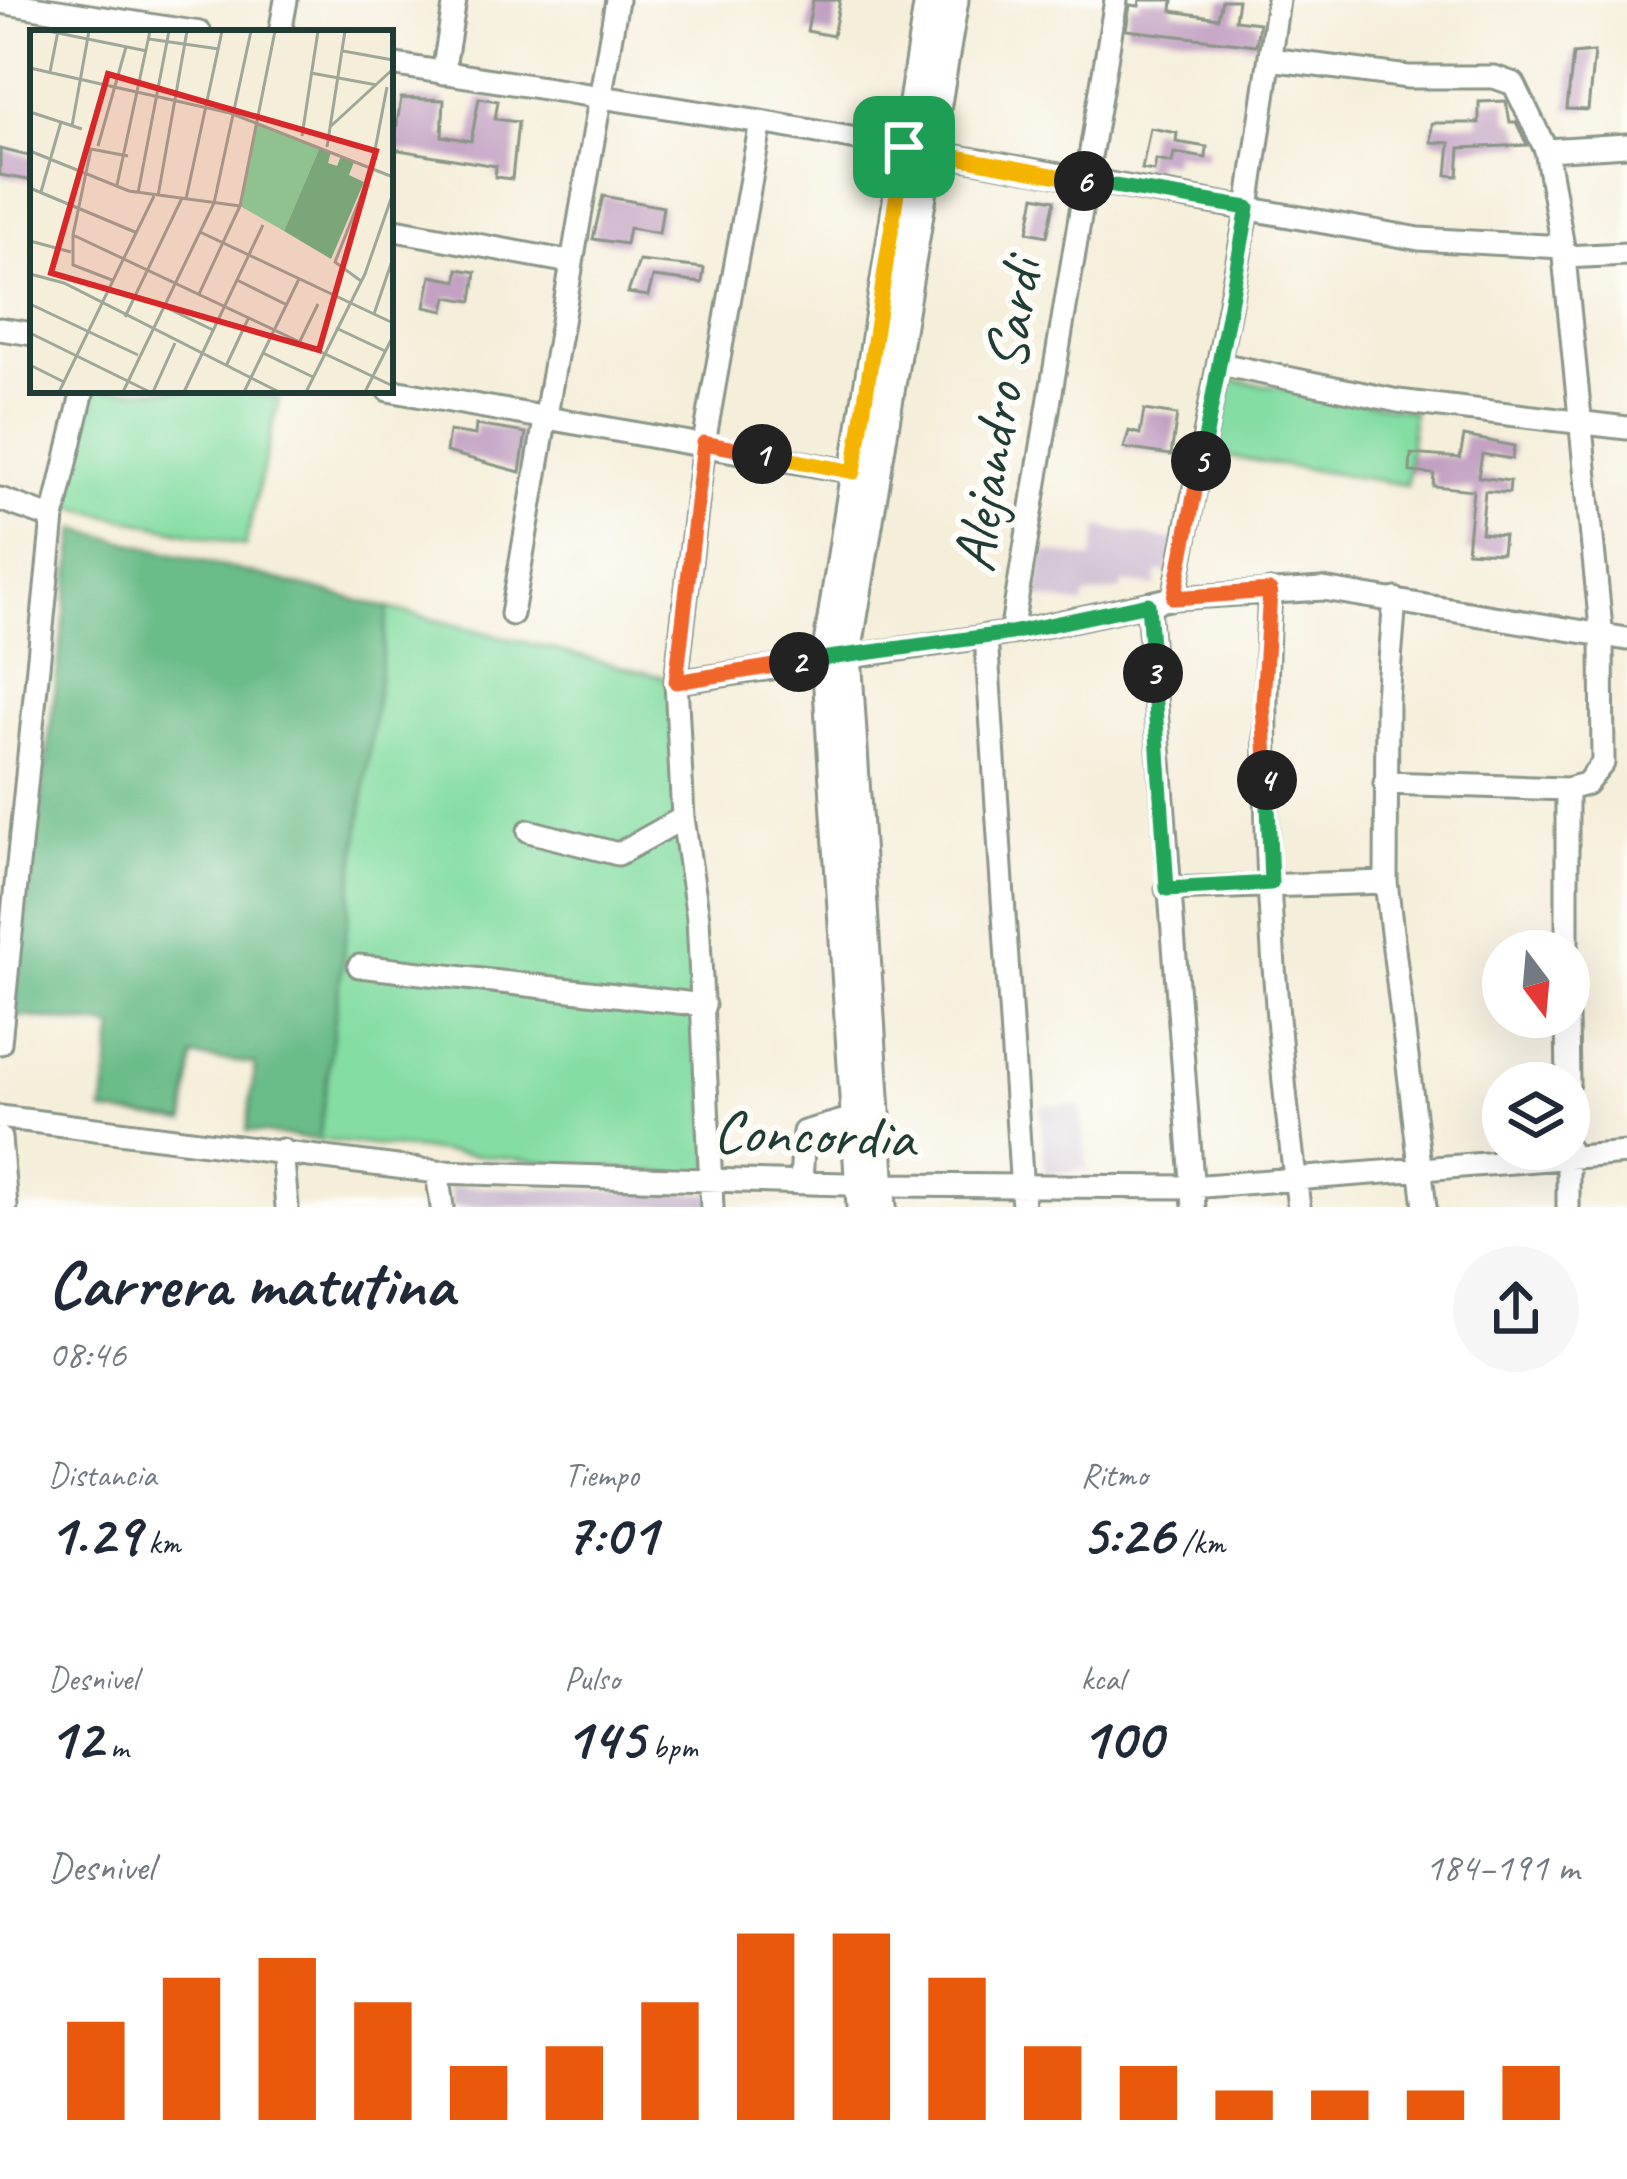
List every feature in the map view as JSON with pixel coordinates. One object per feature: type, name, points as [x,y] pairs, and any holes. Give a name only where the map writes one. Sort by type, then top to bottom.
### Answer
[{"type":"main road","points":[[871,1195],[837,656],[916,149],[929,0]]},
{"type":"main road","points":[[871,1195],[857,1117],[830,774],[837,656],[854,472],[916,149],[954,0]]},
{"type":"street","points":[[281,30],[286,0]]},
{"type":"street","points":[[443,73],[455,0]]},
{"type":"street","points":[[512,614],[542,415],[617,0]]},
{"type":"street","name":"Alejandro Sardi","points":[[1011,633],[1082,181],[1116,0]]},
{"type":"street","points":[[1174,598],[1248,208],[1278,0]]},
{"type":"street","points":[[0,2],[121,27],[160,30]]},
{"type":"street","points":[[1270,58],[1408,77],[1494,77],[1522,93],[1546,150],[1564,252],[1602,638],[1603,763],[1586,784],[1567,789],[1385,783]]},
{"type":"street","points":[[393,65],[761,122],[1460,244],[1627,254]]},
{"type":"street","points":[[699,1207],[704,1006],[697,903],[683,818],[676,682],[704,443],[761,122]]},
{"type":"street","points":[[1546,150],[1627,145]]},
{"type":"street","points":[[393,230],[571,262]]},
{"type":"street","points":[[0,329],[30,334]]},
{"type":"street","points":[[1220,364],[1398,400],[1627,428]]},
{"type":"street","points":[[393,391],[854,472]]},
{"type":"street","points":[[0,1043],[53,518],[82,393]]},
{"type":"street","points":[[0,499],[53,518]]},
{"type":"street","points":[[676,682],[1011,633],[1174,598],[1270,591],[1323,589],[1627,639]]},
{"type":"street","points":[[1270,591],[1263,703],[1271,883],[1299,1207]]},
{"type":"street","points":[[1395,599],[1385,783],[1386,882],[1425,1207]]},
{"type":"street","points":[[1148,604],[1193,1197]]},
{"type":"street","name":"Alejandro Sardi","points":[[986,636],[1022,1196]]},
{"type":"street","points":[[1567,789],[1567,930]]},
{"type":"street","points":[[529,831],[619,854],[683,818]]},
{"type":"street","points":[[1167,889],[1386,882]]},
{"type":"street","points":[[359,966],[704,1006]]},
{"type":"street","name":"Concordia","points":[[0,1117],[437,1172],[801,1181],[871,1195],[1193,1197],[1482,1163]]},
{"type":"street","points":[[801,1181],[804,1132],[857,1117]]},
{"type":"street","points":[[0,1138],[6,1207]]},
{"type":"street","points":[[282,1150],[287,1207]]},
{"type":"street","name":"Concordia","points":[[1590,1153],[1627,1153]]},
{"type":"street","points":[[1568,1170],[1568,1207]]},
{"type":"street","points":[[437,1172],[442,1207]]},
{"type":"street","points":[[702,1178],[712,1207]]},
{"type":"shaded area","points":[[1099,527],[1175,541],[1169,573],[1158,572],[1155,587],[1124,582],[1122,590],[1085,596],[1083,605],[1036,597],[1045,551],[1092,559]]},
{"type":"shaded area","points":[[1080,1105],[1088,1170],[1045,1175],[1041,1106]]},
{"type":"shaded area","points":[[450,1186],[714,1194],[715,1207],[452,1207]]},
{"type":"green space","points":[[1228,379],[1413,411],[1407,485],[1216,455]]},
{"type":"green space","points":[[87,393],[254,393],[279,399],[245,546],[62,505]]},
{"type":"green space","points":[[76,529],[388,608],[319,1140],[247,1131],[255,1064],[193,1057],[185,1122],[103,1112],[114,1027],[13,1015]]},
{"type":"green space","points":[[388,608],[675,680],[713,1178],[319,1140]]},
{"type":"building","points":[[813,0],[840,0],[833,36],[807,31]]},
{"type":"building","points":[[1140,0],[1173,0],[1172,11],[1218,18],[1222,0],[1238,0],[1235,20],[1259,23],[1256,45],[1126,30],[1130,5],[1139,6]]},
{"type":"building","points":[[1594,52],[1588,110],[1567,109],[1573,54]]},
{"type":"building","points":[[401,98],[444,100],[442,136],[471,141],[479,98],[498,101],[495,119],[518,122],[512,179],[495,177],[496,166],[393,149]]},
{"type":"building","points":[[1506,101],[1510,122],[1516,122],[1527,145],[1460,148],[1458,176],[1447,175],[1450,143],[1431,142],[1432,123],[1479,123],[1479,102]]},
{"type":"building","points":[[1150,128],[1177,133],[1176,142],[1207,147],[1206,158],[1174,153],[1172,163],[1156,160],[1154,171],[1142,169]]},
{"type":"building","points":[[0,149],[30,156],[30,180],[0,175]]},
{"type":"building","points":[[603,196],[663,207],[659,233],[629,228],[626,244],[593,239]]},
{"type":"building","points":[[1035,196],[1055,200],[1047,236],[1028,232]]},
{"type":"building","points":[[639,261],[704,268],[702,283],[653,277],[648,296],[628,293]]},
{"type":"building","points":[[458,269],[476,272],[472,301],[447,297],[444,311],[425,307],[431,276],[457,281]]},
{"type":"building","points":[[1144,410],[1177,415],[1171,455],[1124,448],[1129,431],[1140,434]]},
{"type":"building","points":[[476,425],[526,433],[520,472],[446,452],[449,431],[475,435]]},
{"type":"building","points":[[1464,436],[1514,446],[1512,459],[1482,454],[1478,477],[1510,481],[1509,493],[1485,491],[1481,533],[1504,535],[1502,553],[1467,551],[1473,490],[1433,486],[1434,474],[1410,472],[1411,454],[1460,458]]},
{"type":"route","points":[[904,147],[1248,208],[1174,598],[1270,591],[1263,703],[1271,883],[1167,889],[1148,604],[1011,633],[676,682],[704,443],[854,472],[904,147]]}]
